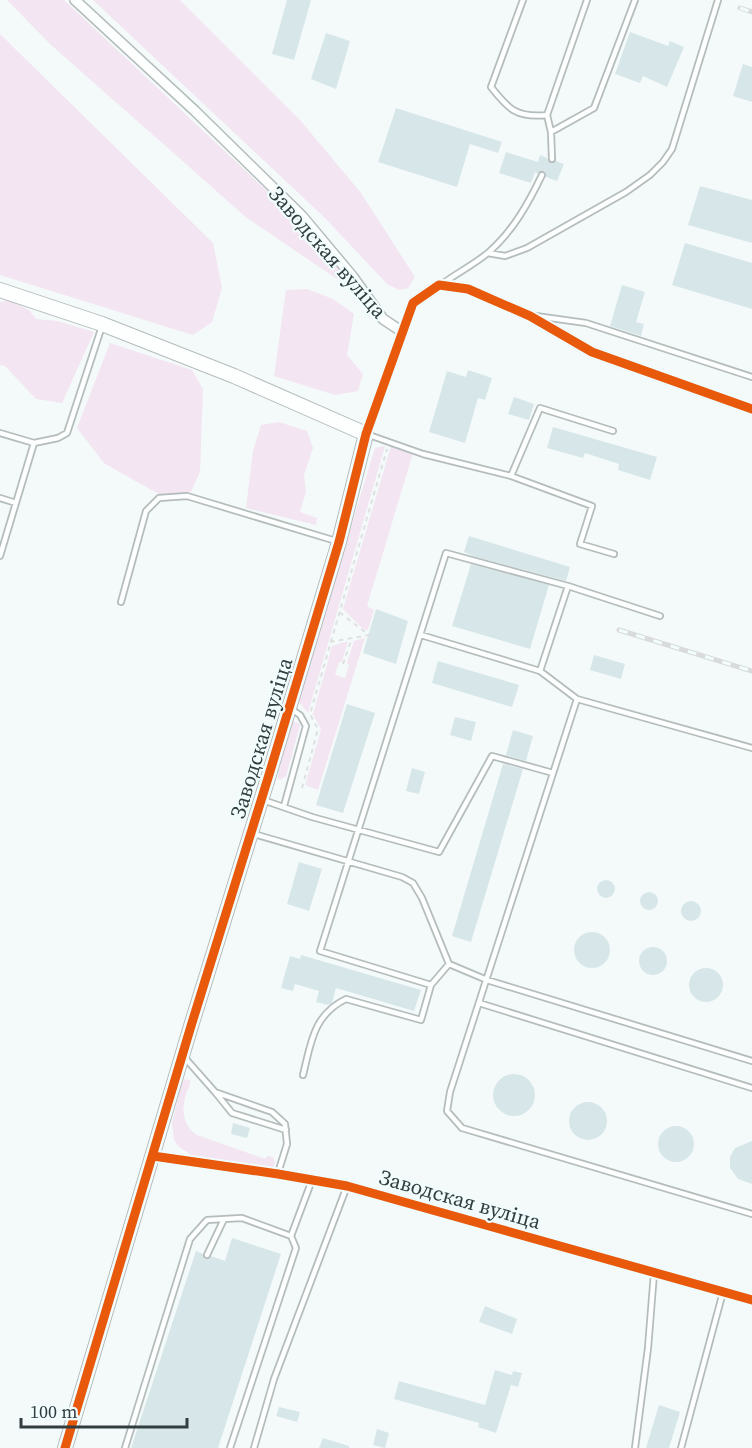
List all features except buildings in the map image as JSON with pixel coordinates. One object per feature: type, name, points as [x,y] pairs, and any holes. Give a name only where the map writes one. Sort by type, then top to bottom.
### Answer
[{"type":"street","name":"Заводская вуліца","points":[[65,1448],[339,542],[366,434],[401,331],[383,319],[353,277],[302,216],[195,111],[75,0]]},
{"type":"street","points":[[401,331],[413,303],[439,285],[468,289],[530,315],[592,352],[752,409]]},
{"type":"street","points":[[0,290],[102,324],[234,376],[366,434]]},
{"type":"street","name":"Заводская вуліца","points":[[153,1156],[347,1186],[752,1300]]},
{"type":"lane","points":[[523,0],[491,87],[508,109],[530,117],[547,115]]},
{"type":"lane","points":[[552,159],[551,132],[547,115],[587,0]]},
{"type":"lane","points":[[551,132],[594,108],[635,0]]},
{"type":"lane","points":[[488,253],[505,256],[527,248],[626,192],[650,175],[663,162],[672,149],[718,0]]},
{"type":"lane","points":[[439,285],[488,253],[510,230],[529,201],[542,175]]},
{"type":"lane","points":[[530,315],[586,323],[752,377]]},
{"type":"lane","points":[[0,433],[34,443],[58,438],[67,433],[102,324]]},
{"type":"lane","points":[[511,476],[540,408],[613,431]]},
{"type":"lane","points":[[366,434],[423,454],[511,476],[592,506],[580,544],[614,554]]},
{"type":"lane","points":[[0,556],[34,443]]},
{"type":"lane","points":[[122,602],[146,511],[159,498],[187,496],[339,542]]},
{"type":"lane","points":[[0,498],[16,503]]},
{"type":"lane","points":[[431,985],[320,951],[446,553],[568,586],[660,616]]},
{"type":"lane","points":[[540,671],[568,586]]},
{"type":"lane","points":[[421,635],[540,671],[577,699],[752,748]]},
{"type":"lane","points":[[577,699],[450,1092],[447,1111],[462,1128],[752,1214]]},
{"type":"lane","points":[[284,806],[306,726],[300,715],[289,707]]},
{"type":"lane","points":[[262,800],[312,817],[439,852],[492,756],[553,773]]},
{"type":"lane","points":[[251,833],[413,883],[437,932],[449,964],[487,980],[752,1061]]},
{"type":"lane","points":[[303,1075],[317,1025],[324,1014],[337,1003],[346,999],[421,1020],[431,985],[449,964]]},
{"type":"lane","points":[[479,1004],[752,1088]]},
{"type":"lane","points":[[183,1056],[232,1113],[286,1130]]},
{"type":"lane","points":[[215,1092],[272,1112],[285,1124],[287,1144],[278,1174]]},
{"type":"lane","points":[[230,1448],[296,1248],[291,1236],[312,1180]]},
{"type":"lane","points":[[254,1448],[274,1379],[347,1186]]},
{"type":"lane","points":[[125,1448],[190,1239],[207,1220],[242,1218],[291,1236]]},
{"type":"lane","points":[[207,1255],[224,1219]]},
{"type":"lane","points":[[635,1448],[648,1348],[654,1273]]},
{"type":"lane","points":[[681,1448],[723,1292]]},
{"type":"path","points":[[302,788],[318,729],[310,714],[389,442]]},
{"type":"path","points":[[330,642],[369,635],[339,612]]},
{"type":"path","points":[[343,664],[352,638]]},
{"type":"shaded area","points":[[7,0],[64,0],[266,190],[344,275],[345,279],[337,279],[247,218],[50,44]]},
{"type":"shaded area","points":[[93,0],[180,0],[300,120],[361,193],[415,277],[408,288],[399,290],[387,284],[325,218]]},
{"type":"shaded area","points":[[0,34],[213,243],[222,288],[212,322],[193,335],[0,275]]},
{"type":"shaded area","points":[[307,289],[333,299],[354,314],[347,355],[363,374],[358,391],[335,395],[274,376],[286,290]]},
{"type":"shaded area","points":[[10,300],[29,310],[36,319],[58,321],[94,332],[62,403],[36,399],[5,366],[0,365],[0,302]]},
{"type":"shaded area","points":[[110,343],[192,370],[203,389],[200,472],[191,492],[161,495],[137,482],[104,463],[77,428]]},
{"type":"shaded area","points":[[279,422],[307,431],[313,448],[304,475],[306,492],[300,512],[317,518],[316,525],[246,508],[253,451],[261,425]]},
{"type":"shaded area","points":[[385,446],[308,713],[298,701],[375,448]]},
{"type":"shaded area","points":[[391,446],[413,453],[367,606],[374,610],[368,630],[363,629],[343,609]]},
{"type":"shaded area","points":[[365,638],[318,790],[305,785],[321,730],[313,714],[332,646],[348,641],[342,662],[339,662],[335,675],[345,678],[354,641]]},
{"type":"shaded area","points":[[292,721],[300,724],[299,729],[286,776],[280,780],[278,773]]},
{"type":"shaded area","points":[[185,1079],[190,1080],[190,1085],[184,1100],[184,1117],[192,1131],[197,1135],[265,1159],[267,1156],[273,1157],[274,1166],[270,1169],[191,1155],[178,1146],[174,1140],[172,1123],[182,1082]]},
{"type":"railway","points":[[740,8],[752,12]]},
{"type":"railway","points":[[619,630],[752,671]]},
{"type":"cycle path","points":[[65,1448],[339,542],[366,434],[413,303],[439,285],[468,289],[530,316],[592,352],[752,409]]},
{"type":"cycle path","points":[[153,1156],[347,1186],[752,1300]]}]
